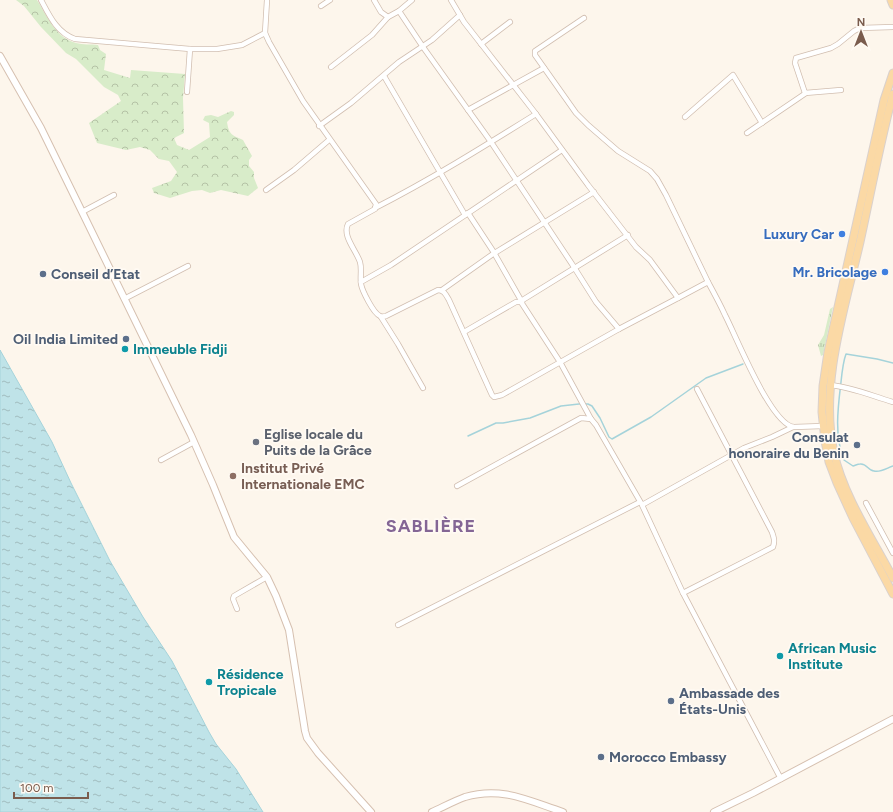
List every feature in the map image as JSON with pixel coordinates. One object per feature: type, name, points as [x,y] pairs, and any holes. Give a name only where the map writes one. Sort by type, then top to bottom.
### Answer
[{"type":"main road","points":[[891,0],[893,5]]},
{"type":"main road","points":[[0,56],[41,128],[194,442],[234,537],[267,577],[282,609],[288,625],[307,738],[318,753],[371,812]]},
{"type":"main road","points":[[893,73],[886,93],[874,142],[828,352],[823,386],[823,426],[827,453],[836,483],[893,594]]},
{"type":"main road","points":[[892,575],[852,501],[836,462],[832,446],[829,421],[837,386],[844,306],[893,94]]},
{"type":"main road","points":[[714,812],[781,779],[893,719]]},
{"type":"main road","points":[[433,812],[466,797],[492,792],[515,795],[563,812]]},
{"type":"street","points":[[41,0],[58,28],[66,36],[75,39],[190,49],[217,49],[232,47],[252,41],[265,33]]},
{"type":"street","points":[[267,0],[265,33],[303,102],[376,204],[375,209]]},
{"type":"street","points":[[321,6],[330,0]]},
{"type":"street","points":[[374,0],[381,12],[388,17]]},
{"type":"street","points":[[331,67],[372,35],[388,17],[399,11],[412,0]]},
{"type":"street","points":[[451,0],[460,15],[512,86],[536,114],[636,247],[650,260],[678,298]]},
{"type":"street","points":[[399,11],[491,142],[596,302],[619,329]]},
{"type":"street","points":[[319,126],[400,62],[423,47],[460,15]]},
{"type":"street","points":[[584,18],[535,51],[535,55],[576,113],[618,151],[650,171],[656,179],[666,195],[757,382],[780,418],[784,423],[790,426],[823,426]]},
{"type":"street","points":[[481,44],[510,22]]},
{"type":"street","points":[[806,93],[804,92],[795,63],[796,58],[831,48],[860,28],[893,27]]},
{"type":"street","points":[[187,92],[190,49]]},
{"type":"street","points":[[468,110],[544,68]]},
{"type":"street","points":[[685,117],[733,75],[762,122]]},
{"type":"street","points":[[384,76],[440,172],[466,214],[494,253],[522,303],[560,362],[591,419],[596,425],[641,503],[683,593],[781,779]]},
{"type":"street","points":[[747,133],[806,93],[841,90]]},
{"type":"street","points":[[423,388],[398,344],[362,290],[360,263],[346,234],[346,228],[348,224],[409,191],[536,114]]},
{"type":"street","points":[[266,190],[294,170],[329,140]]},
{"type":"street","points":[[361,282],[391,265],[562,150]]},
{"type":"street","points":[[380,317],[386,316],[438,290],[442,290],[494,253],[544,221],[594,192]]},
{"type":"street","points":[[82,212],[114,195]]},
{"type":"street","points":[[464,332],[516,302],[522,303],[574,267],[628,235]]},
{"type":"street","points":[[124,299],[188,266]]},
{"type":"street","points":[[442,290],[449,300],[494,397],[502,395],[619,329],[708,282]]},
{"type":"street","points":[[837,386],[893,402]]},
{"type":"street","points":[[683,593],[773,547],[774,543],[772,532],[697,389]]},
{"type":"street","points":[[457,486],[581,418],[591,419]]},
{"type":"street","points":[[398,625],[641,503],[744,448],[772,437],[794,426]]},
{"type":"street","points":[[161,460],[194,442]]},
{"type":"street","points":[[866,503],[893,553]]},
{"type":"street","points":[[237,609],[233,599],[234,596],[267,577]]},
{"type":"green space","points":[[16,0],[37,0],[53,26],[63,36],[76,43],[98,45],[100,50],[106,54],[104,70],[130,78],[131,70],[185,74],[183,98],[184,133],[174,138],[177,145],[189,150],[210,137],[209,123],[203,120],[205,116],[211,115],[218,117],[231,111],[234,112],[234,115],[227,122],[229,130],[234,136],[243,140],[252,156],[249,160],[249,166],[254,172],[254,178],[258,188],[248,196],[221,190],[210,193],[202,190],[192,191],[170,198],[154,193],[152,188],[171,181],[177,172],[169,161],[159,159],[150,150],[140,147],[126,150],[97,143],[89,123],[121,101],[118,95],[104,87],[76,59],[66,53],[41,27],[24,6]]},
{"type":"green space","points":[[833,307],[823,355],[821,356],[818,345],[824,335],[830,309]]},
{"type":"water","points":[[0,350],[52,442],[110,561],[143,617],[172,661],[216,744],[236,769],[263,812],[0,812]]},
{"type":"waterway","points":[[893,363],[846,354],[842,371],[838,421],[839,441],[844,460],[853,466],[862,464],[872,471],[881,471],[893,466]]},
{"type":"waterway","points":[[468,436],[496,423],[530,418],[561,406],[588,404],[592,406],[600,418],[609,437],[612,439],[651,417],[706,378],[743,364]]},
{"type":"place","name":"Luxury Car","points":[[842,234]]},
{"type":"place","name":"Mr. Bricolage","points":[[885,272]]},
{"type":"place","name":"Conseil d’Etat","points":[[43,274]]},
{"type":"place","name":"Oil India Limited","points":[[126,339]]},
{"type":"place","name":"Immeuble Fidji","points":[[125,349]]},
{"type":"place","name":"Eglise locale du Puits de la Grâce","points":[[256,442]]},
{"type":"place","name":"Consulat honoraire du Benin","points":[[857,445]]},
{"type":"place","name":"Institut Privé Internationale EMC","points":[[233,476]]},
{"type":"place","name":"African Music Institute","points":[[780,656]]},
{"type":"place","name":"Résidence Tropicale","points":[[209,682]]},
{"type":"place","name":"Ambassade des États-Unis","points":[[671,701]]},
{"type":"place","name":"Morocco Embassy","points":[[601,757]]},
{"type":"district","name":"SABLIÈRE","points":[[431,526]]}]
